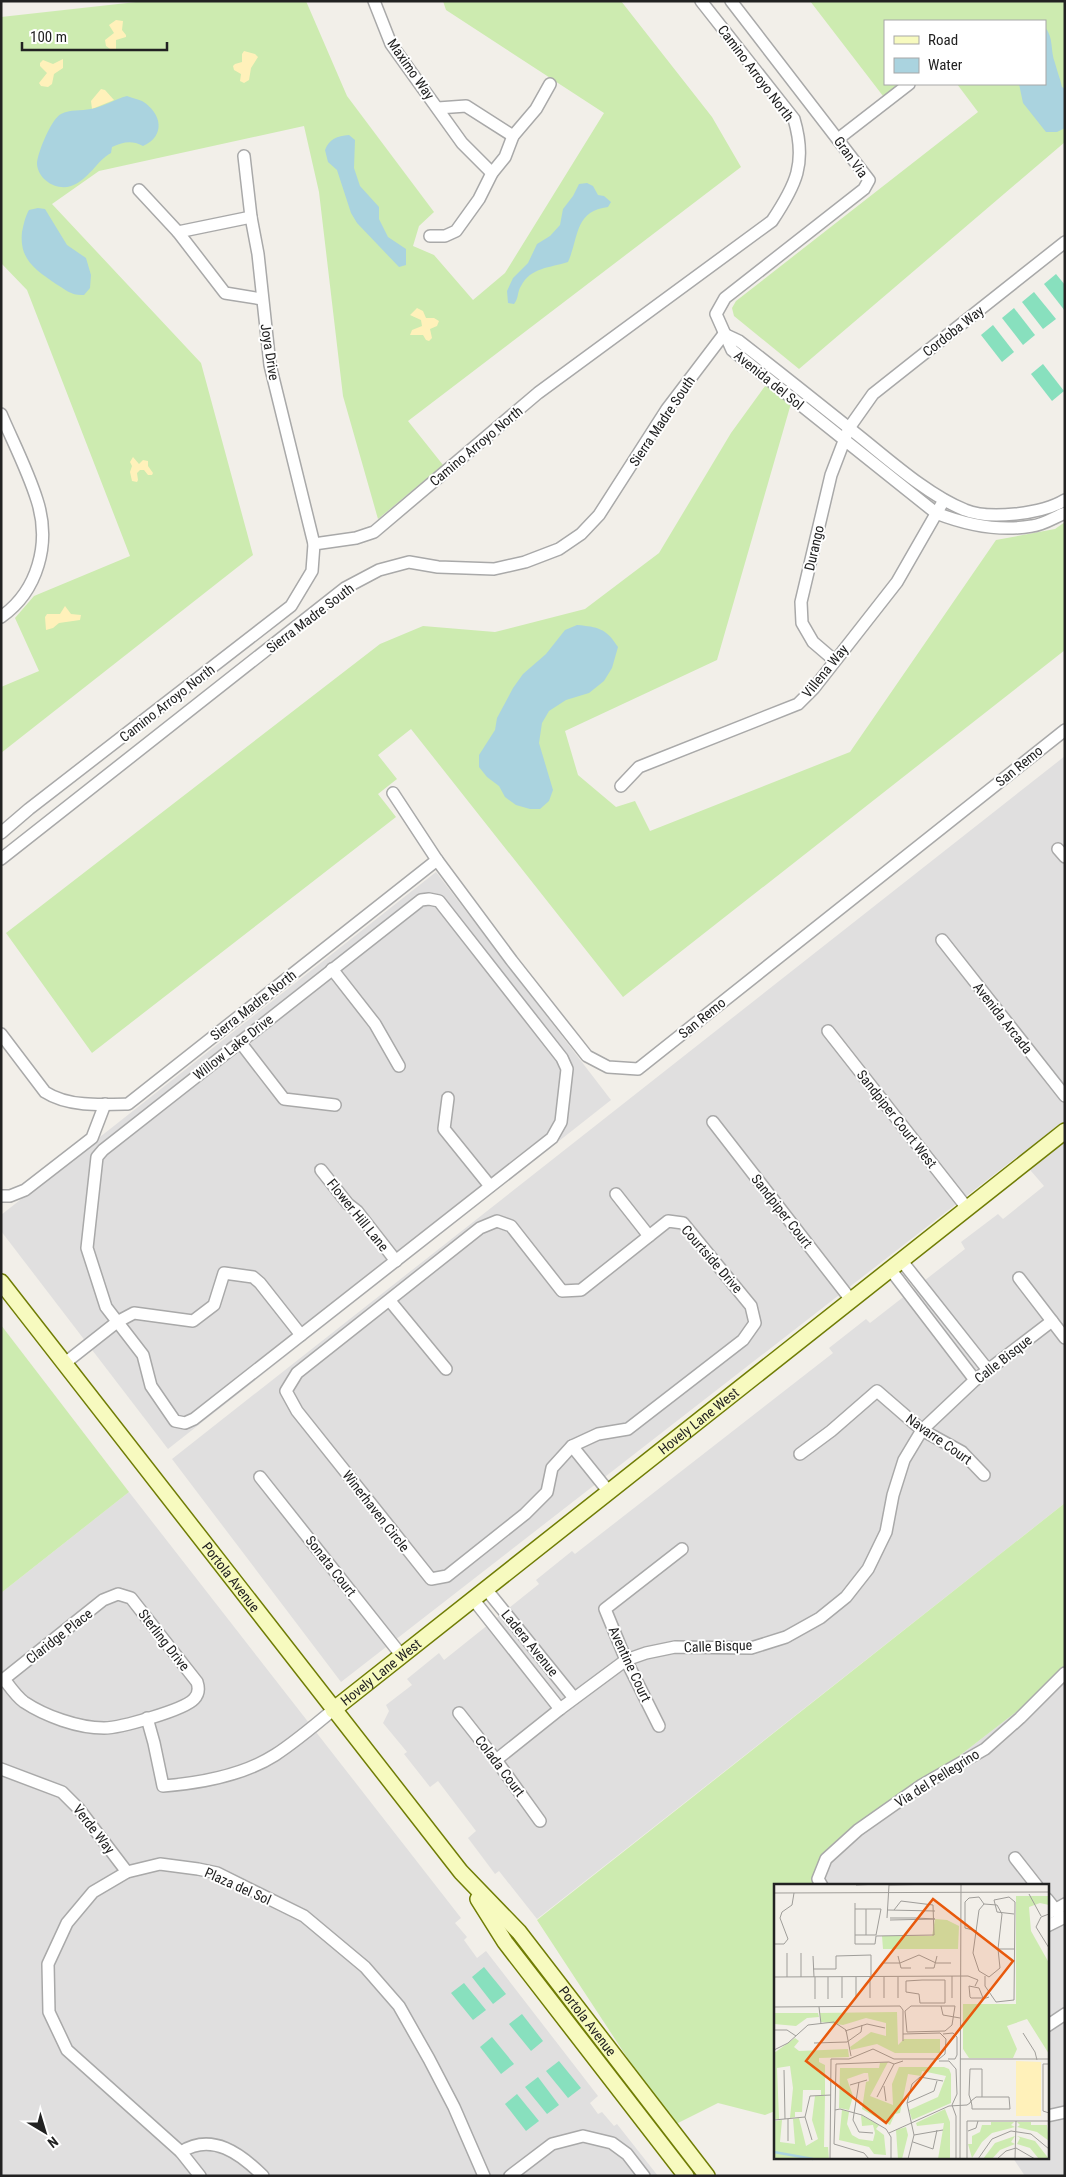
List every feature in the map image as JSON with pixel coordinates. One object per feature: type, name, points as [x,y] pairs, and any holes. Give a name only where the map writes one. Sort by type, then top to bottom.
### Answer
[{"type":"main road","name":"Hovely Lane West","points":[[333,1710],[1065,1131]]},
{"type":"main road","name":"Portola Avenue","points":[[1,1282],[333,1710],[461,1872],[519,1932],[707,2176]]},
{"type":"main road","name":"Portola Avenue","points":[[461,1872],[505,1942],[686,2176]]},
{"type":"main road","points":[[609,2075],[621,2082],[661,2128],[669,2128]]},
{"type":"street","name":"Maximo Way","points":[[374,1],[391,44],[462,143],[492,173]]},
{"type":"street","name":"Camino Arroyo North","points":[[1,833],[29,809],[291,606],[312,571],[314,544],[356,538],[374,532],[538,393],[772,221],[791,193],[798,167],[799,137],[794,119],[701,1]]},
{"type":"street","name":"Gran Via","points":[[724,334],[716,314],[725,298],[864,189],[869,180],[731,1]]},
{"type":"street","points":[[430,236],[445,236],[456,231],[479,199],[492,173],[505,157],[513,136],[536,109],[550,84]]},
{"type":"street","points":[[838,139],[908,85]]},
{"type":"street","name":"Maximo Way","points":[[438,108],[466,106],[513,136]]},
{"type":"street","name":"Joya Drive","points":[[244,156],[251,217],[258,254],[270,365],[314,544]]},
{"type":"street","points":[[138,190],[178,232],[225,292],[262,299]]},
{"type":"street","points":[[178,232],[251,217]]},
{"type":"street","name":"Cordoba Way","points":[[849,428],[873,394],[1065,242]]},
{"type":"street","name":"Avenida del Sol","points":[[724,334],[739,342],[944,500],[967,511],[996,514],[1027,513],[1058,504],[1065,500]]},
{"type":"street","name":"Avenida del Sol","points":[[724,334],[732,350],[936,512],[955,520],[998,529],[1034,526],[1065,512]]},
{"type":"street","name":"Sierra Madre South","points":[[1,859],[346,588],[379,570],[409,562],[438,566],[494,569],[518,564],[559,549],[581,534],[599,515],[667,409],[724,334]]},
{"type":"street","points":[[1,414],[38,501],[42,530],[41,558],[31,586],[13,609],[1,617]]},
{"type":"street","name":"Durango","points":[[834,660],[812,642],[802,623],[801,602],[831,475],[849,428]]},
{"type":"street","name":"Villena Way","points":[[621,786],[639,767],[798,704],[814,688],[834,660],[897,582],[944,500]]},
{"type":"street","name":"San Remo","points":[[393,793],[436,860],[587,1056],[608,1067],[638,1069],[1065,730]]},
{"type":"street","name":"Sierra Madre North","points":[[1,1034],[45,1092],[55,1098],[68,1102],[128,1104],[436,860]]},
{"type":"street","name":"Willow Lake Drive","points":[[421,900],[439,901],[562,1058],[567,1069],[561,1122],[552,1138],[194,1419],[185,1423],[175,1421],[151,1386],[143,1355],[106,1307],[87,1248],[97,1157],[103,1150],[332,969],[421,900]]},
{"type":"street","name":"Avenida Arcada","points":[[942,940],[1065,1096]]},
{"type":"street","points":[[332,969],[375,1024],[399,1066]]},
{"type":"street","name":"Sandpiper Court West","points":[[828,1031],[967,1208]]},
{"type":"street","points":[[240,1042],[284,1099],[335,1105]]},
{"type":"street","points":[[448,1098],[444,1129],[490,1186]]},
{"type":"street","points":[[1,1196],[10,1196],[25,1190],[92,1138],[105,1104]]},
{"type":"street","name":"Sandpiper Court","points":[[712,1122],[851,1300]]},
{"type":"street","name":"Flower Hill Lane","points":[[321,1170],[348,1204],[357,1211],[396,1261]]},
{"type":"street","points":[[616,1194],[650,1236]]},
{"type":"street","name":"Courtside Drive","points":[[390,1301],[480,1228],[497,1221],[510,1226],[562,1291],[581,1290],[668,1221],[683,1223],[751,1306],[755,1322],[743,1340],[628,1429],[598,1434],[572,1446]]},
{"type":"street","points":[[896,1264],[958,1332],[988,1370]]},
{"type":"street","points":[[896,1264],[946,1342],[975,1380]]},
{"type":"street","points":[[65,1363],[117,1322],[134,1313],[193,1320],[214,1305],[224,1273],[253,1277],[260,1283],[301,1335]]},
{"type":"street","points":[[1019,1278],[1065,1338]]},
{"type":"street","points":[[390,1301],[446,1369]]},
{"type":"street","name":"Winerhaven Circle","points":[[390,1301],[297,1372],[286,1391],[297,1410],[431,1579],[447,1576],[525,1514],[547,1492],[552,1468],[572,1446]]},
{"type":"street","name":"Calle Bisque","points":[[496,1760],[574,1698],[626,1660],[646,1653],[675,1647],[750,1648],[786,1637],[820,1618],[846,1598],[868,1569],[886,1532],[893,1495],[904,1460],[922,1430],[975,1380],[1052,1321]]},
{"type":"street","points":[[946,1342],[958,1332]]},
{"type":"street","name":"Navarre Court","points":[[800,1454],[831,1431],[877,1391],[922,1430],[962,1452],[984,1475]]},
{"type":"street","points":[[572,1446],[609,1492]]},
{"type":"street","name":"Sonata Court","points":[[260,1477],[402,1656]]},
{"type":"street","name":"Aventine Court","points":[[659,1726],[626,1660],[605,1609],[682,1549]]},
{"type":"street","name":"Ladera Avenue","points":[[486,1589],[574,1698]]},
{"type":"street","name":"Claridge Place","points":[[3,1680],[103,1600],[118,1594]]},
{"type":"street","name":"Sterling Drive","points":[[118,1594],[131,1598],[199,1688],[198,1695],[188,1704],[147,1718]]},
{"type":"street","name":"Ladera Avenue","points":[[473,1599],[560,1709]]},
{"type":"street","points":[[531,1672],[544,1660]]},
{"type":"street","name":"Via del Pellegrino","points":[[821,1884],[818,1879],[826,1858],[922,1785],[985,1749],[1020,1718],[1065,1673]]},
{"type":"street","points":[[3,1680],[24,1702],[57,1718],[102,1728],[119,1727],[147,1718],[163,1786],[196,1783],[237,1772],[274,1756],[333,1710]]},
{"type":"street","name":"Colada Court","points":[[459,1713],[540,1821]]},
{"type":"street","name":"Verde Way","points":[[1,1769],[62,1792],[80,1809],[127,1872]]},
{"type":"street","points":[[1015,1858],[1035,1884]]},
{"type":"street","name":"Plaza del Sol","points":[[200,2176],[180,2152],[67,2050],[49,2012],[48,1964],[67,1924],[93,1892],[127,1872],[160,1864],[198,1869],[217,1874],[304,1916],[365,1967],[399,2006],[423,2048],[454,2106],[484,2176]]},
{"type":"street","points":[[1048,1900],[1059,1912],[1048,1925]]},
{"type":"street","points":[[1048,2025],[1065,2014]]},
{"type":"street","points":[[1048,2116],[1065,2112]]},
{"type":"street","points":[[510,2176],[559,2140],[583,2136],[612,2143],[627,2154],[644,2176]]},
{"type":"street","points":[[180,2152],[196,2146],[222,2146],[242,2156],[261,2175]]},
{"type":"shaded area","points":[[1065,756],[1065,1503],[537,1919],[499,1871],[495,1874],[468,1838],[476,1831],[438,1781],[430,1787],[404,1754],[407,1752],[383,1723],[389,1711],[386,1705],[412,1685],[407,1679],[439,1653],[444,1660],[539,1584],[536,1580],[572,1551],[575,1554],[833,1353],[829,1348],[866,1319],[870,1323],[965,1249],[961,1242],[998,1214],[1003,1219],[1044,1186],[1018,1156],[341,1682],[172,1459]]},
{"type":"shaded area","points":[[436,872],[611,1100],[168,1449],[1,1231],[1,1215]]},
{"type":"shaded area","points":[[129,1492],[461,1918],[455,1923],[467,1937],[464,1940],[477,1958],[486,1951],[598,2096],[590,2103],[598,2114],[602,2112],[614,2126],[617,2124],[658,2176],[1,2176],[1,1593]]},
{"type":"shaded area","points":[[1065,1674],[1065,2176],[1025,2176],[1014,2160],[1048,2160],[1048,1884],[823,1884],[826,1859]]},
{"type":"green space","points":[[145,1],[306,1],[347,96],[434,212],[419,226],[413,246],[434,255],[473,300],[505,273],[604,113],[446,10],[443,1],[621,1],[712,117],[741,167],[408,421],[443,465],[378,519],[343,396],[319,192],[304,126],[99,171],[52,204],[201,363],[253,555],[1,753],[1,687],[39,671],[15,618],[34,596],[130,556],[27,290],[1,263],[1,17]]},
{"type":"green space","points":[[810,1],[1065,1],[1065,142],[799,369],[734,316],[732,308],[736,301],[978,112],[958,85],[1046,85],[1046,20],[884,20],[884,85],[898,85],[883,96]]},
{"type":"green space","points":[[1056,274],[1065,285],[1065,311],[1044,284]]},
{"type":"green space","points":[[1034,292],[1056,319],[1043,329],[1022,302]]},
{"type":"green space","points":[[1014,308],[1035,335],[1023,345],[1002,318]]},
{"type":"green space","points":[[993,325],[1014,352],[1002,362],[981,335]]},
{"type":"green space","points":[[1043,364],[1064,391],[1052,401],[1031,374]]},
{"type":"green space","points":[[768,382],[792,400],[717,660],[565,731],[578,775],[616,807],[635,801],[650,831],[850,752],[996,540],[1055,529],[1065,522],[1065,650],[623,997],[411,729],[378,755],[397,779],[378,794],[396,817],[92,1053],[6,933],[380,644],[423,626],[495,632],[585,609],[659,553],[731,433]]},
{"type":"green space","points":[[1,1325],[129,1492],[1,1593]]},
{"type":"green space","points":[[1065,1503],[1065,1674],[826,1859],[823,1884],[774,1884],[774,2111],[765,2115],[718,2103],[672,2126],[537,1920]]},
{"type":"green space","points":[[484,1967],[506,1994],[493,2004],[472,1977]]},
{"type":"green space","points":[[464,1983],[486,2010],[473,2020],[451,1993]]},
{"type":"green space","points":[[522,2014],[543,2041],[531,2051],[509,2024]]},
{"type":"green space","points":[[492,2037],[514,2064],[501,2074],[480,2047]]},
{"type":"green space","points":[[559,2061],[581,2088],[568,2098],[546,2071]]},
{"type":"green space","points":[[538,2077],[559,2105],[547,2114],[525,2087]]},
{"type":"green space","points":[[517,2094],[539,2121],[526,2131],[505,2104]]},
{"type":"sand","points":[[116,20],[123,21],[122,30],[126,37],[116,40],[116,49],[113,51],[106,46],[105,40],[114,33],[109,25]]},
{"type":"sand","points":[[244,51],[255,54],[258,57],[251,68],[249,80],[244,83],[240,81],[241,74],[234,70],[233,66],[242,62]]},
{"type":"sand","points":[[63,59],[63,68],[54,74],[52,84],[48,87],[41,86],[39,83],[47,73],[40,66],[40,63],[43,60],[53,64]]},
{"type":"sand","points":[[101,89],[105,90],[114,100],[92,109],[91,101]]},
{"type":"sand","points":[[417,308],[423,311],[426,318],[434,318],[439,321],[437,326],[430,329],[432,338],[429,341],[423,335],[410,335],[412,330],[422,326],[421,320],[410,315]]},
{"type":"sand","points":[[133,457],[139,464],[143,460],[148,461],[148,466],[153,473],[152,475],[148,475],[144,470],[140,470],[137,473],[137,482],[132,481],[130,472],[132,466],[130,462]]},
{"type":"sand","points":[[65,606],[71,614],[81,615],[80,620],[59,623],[53,628],[46,630],[45,617],[47,614],[60,614]]},
{"type":"water","points":[[1046,28],[1050,35],[1062,87],[1065,89],[1065,128],[1057,132],[1046,132],[1023,103],[1019,85],[1046,85]]},
{"type":"water","points":[[127,96],[142,101],[149,106],[157,118],[159,124],[158,131],[150,142],[143,146],[128,142],[112,147],[111,153],[101,160],[88,175],[71,186],[60,187],[49,183],[41,175],[37,164],[45,137],[57,117],[64,112],[95,108]]},
{"type":"water","points":[[349,135],[355,140],[354,168],[360,186],[379,207],[379,219],[388,237],[406,249],[406,265],[399,267],[357,223],[351,213],[337,170],[328,162],[325,150],[329,143],[337,137]]},
{"type":"water","points":[[587,183],[593,186],[598,195],[604,196],[611,202],[608,207],[589,214],[583,220],[568,262],[542,269],[530,275],[521,286],[514,304],[508,303],[507,291],[513,278],[528,263],[537,244],[550,236],[560,225],[563,209],[579,184]]},
{"type":"water","points":[[45,209],[67,245],[86,258],[91,275],[90,288],[84,295],[73,294],[56,284],[36,269],[26,257],[22,242],[24,223],[29,210]]},
{"type":"water","points":[[577,625],[601,630],[614,641],[618,647],[612,668],[604,681],[589,693],[566,700],[549,711],[542,723],[539,743],[553,790],[549,801],[540,809],[530,809],[516,805],[505,797],[499,786],[487,777],[479,767],[479,755],[495,730],[497,718],[523,674],[546,654],[565,630]]}]
